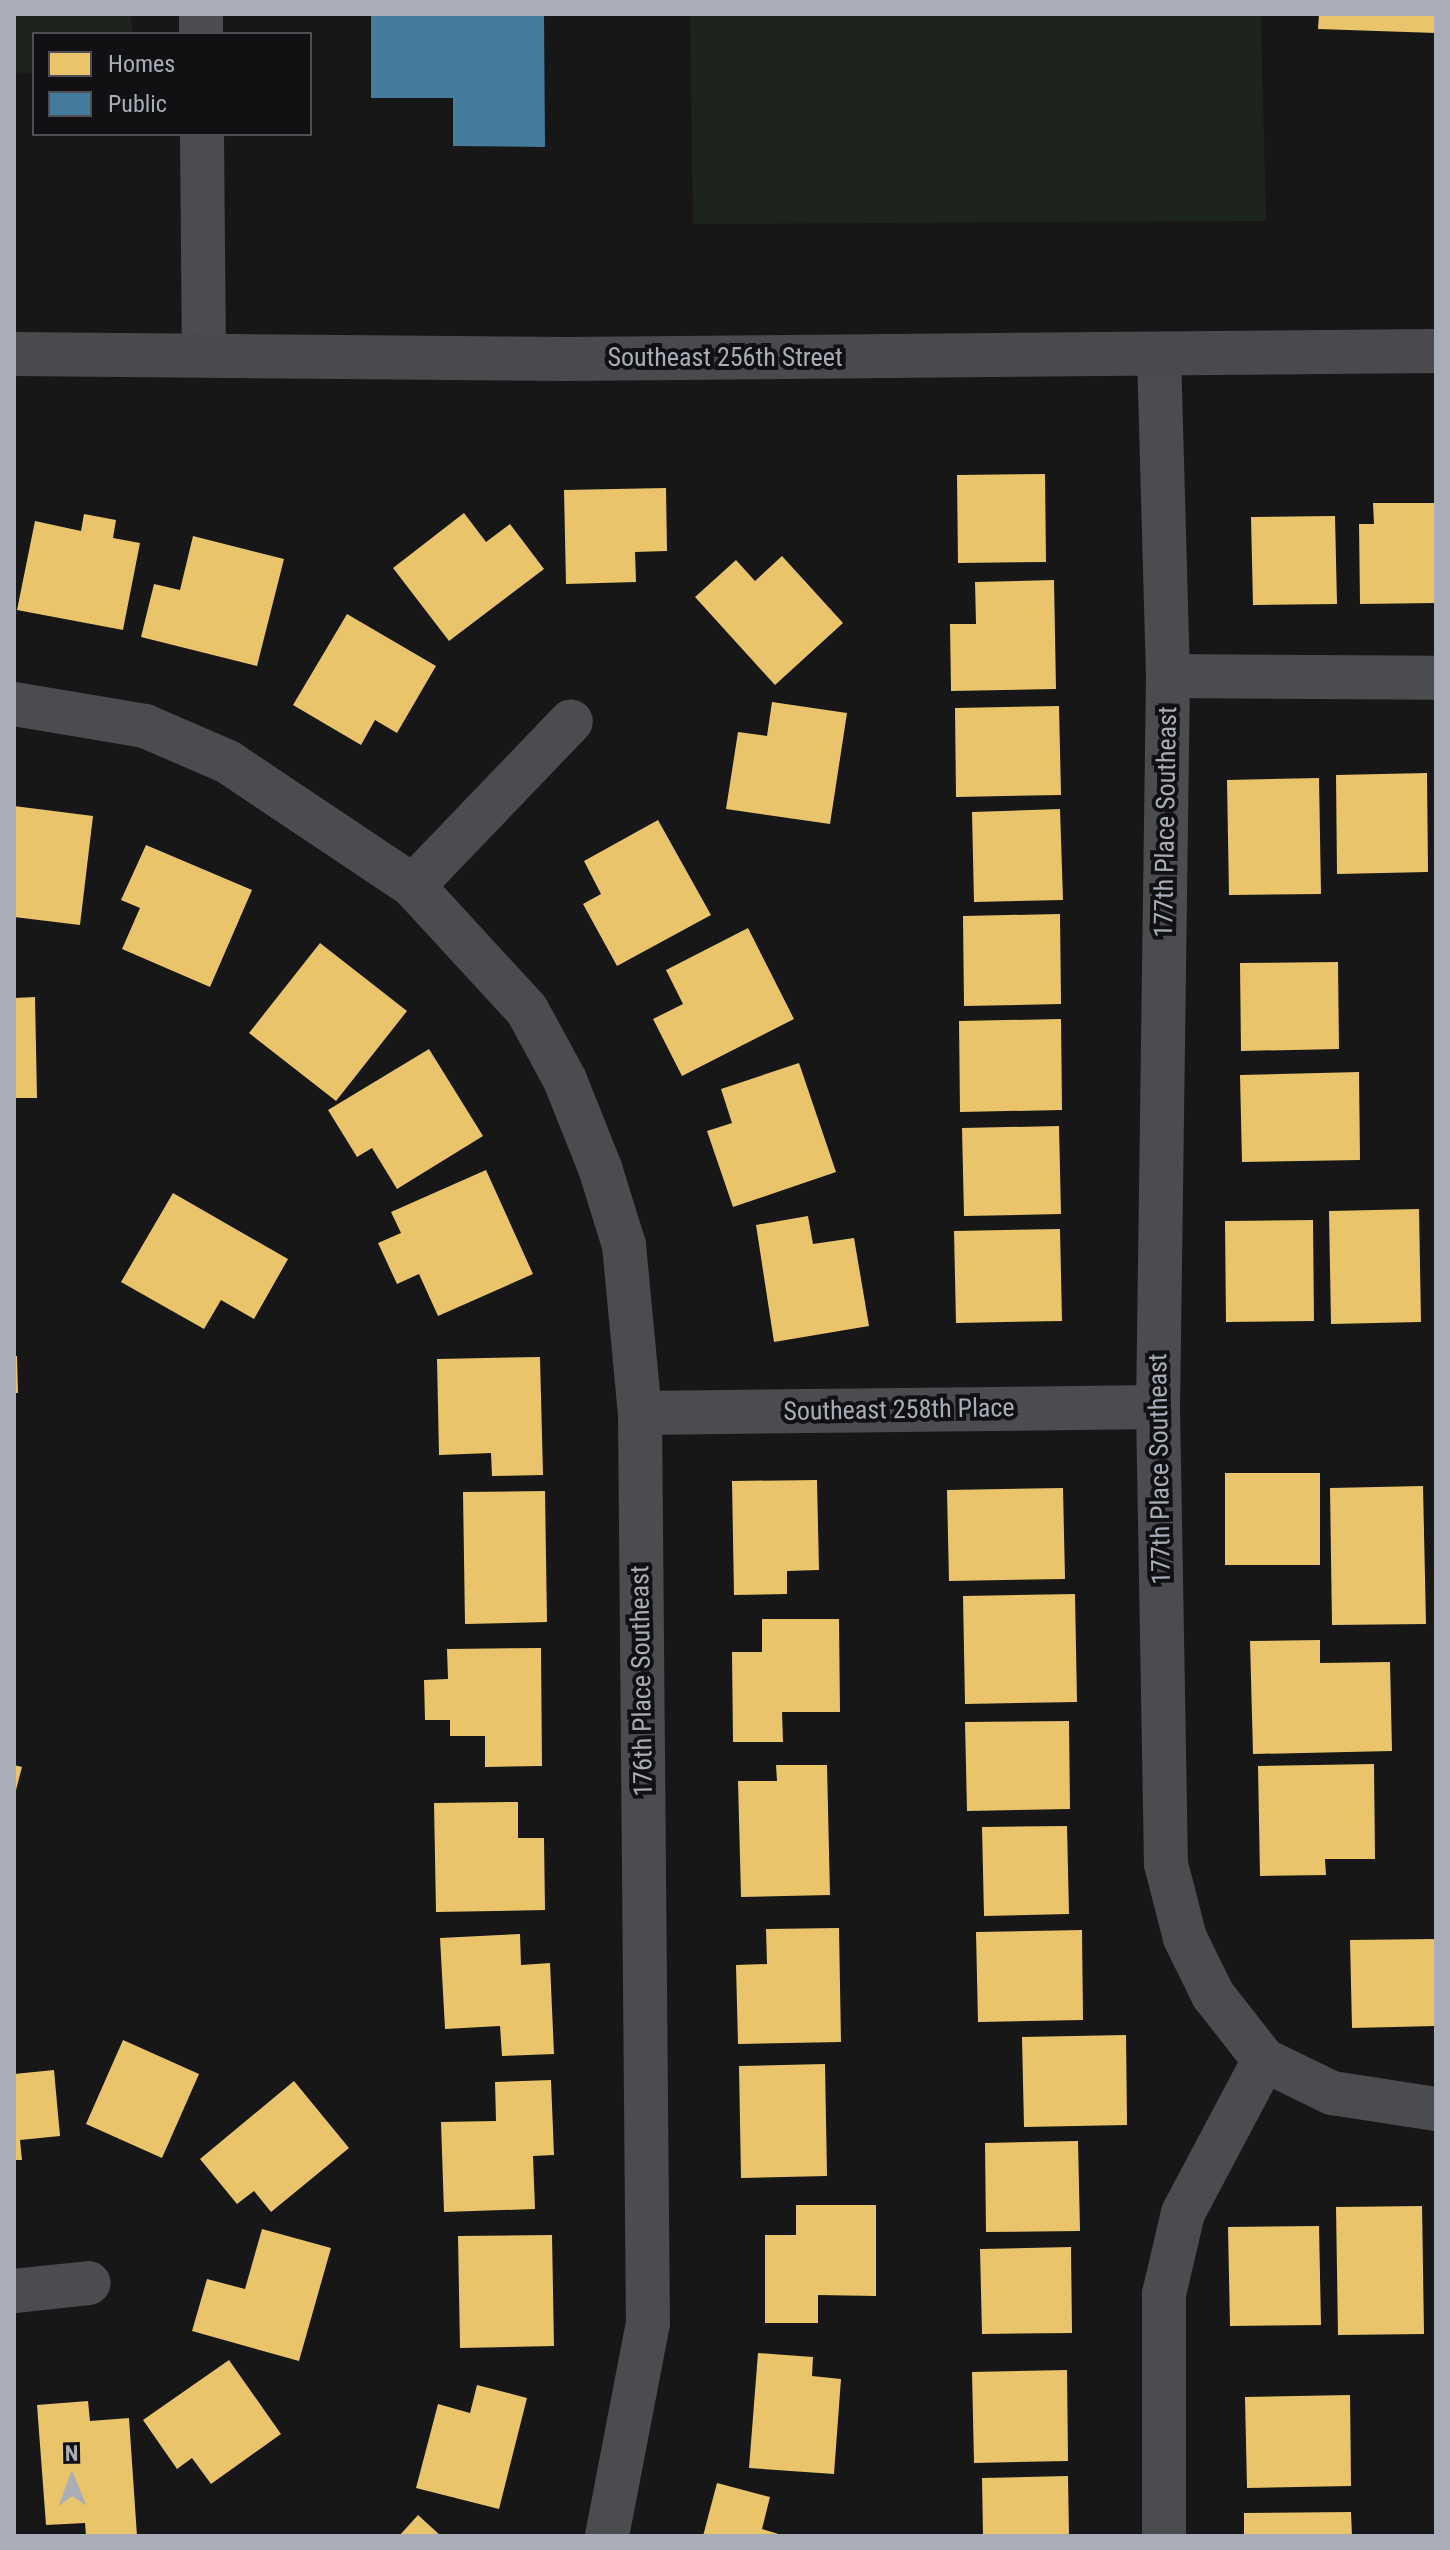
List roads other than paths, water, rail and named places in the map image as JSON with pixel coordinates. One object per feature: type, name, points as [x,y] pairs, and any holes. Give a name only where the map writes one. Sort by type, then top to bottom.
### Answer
[{"type":"main road","name":"Southeast 256th Street","points":[[14,354],[565,359],[1436,351]]},
{"type":"street","points":[[202,136],[204,355]]},
{"type":"street","name":"177th Place Southeast","points":[[1159,354],[1168,676],[1158,1407],[1166,1864],[1192,1952],[1213,1995],[1264,2060]]},
{"type":"street","points":[[1168,676],[1436,678]]},
{"type":"street","name":"176th Place Southeast","points":[[14,704],[145,726],[228,762],[413,886],[527,1010],[565,1080],[624,1245],[640,1413],[648,2323],[607,2536]]},
{"type":"street","points":[[413,886],[571,721]]},
{"type":"street","name":"Southeast 258th Place","points":[[640,1413],[1158,1407]]},
{"type":"street","points":[[1164,2536],[1164,2294],[1183,2213],[1264,2060],[1332,2093],[1436,2109]]},
{"type":"street","points":[[14,2291],[89,2283]]}]
